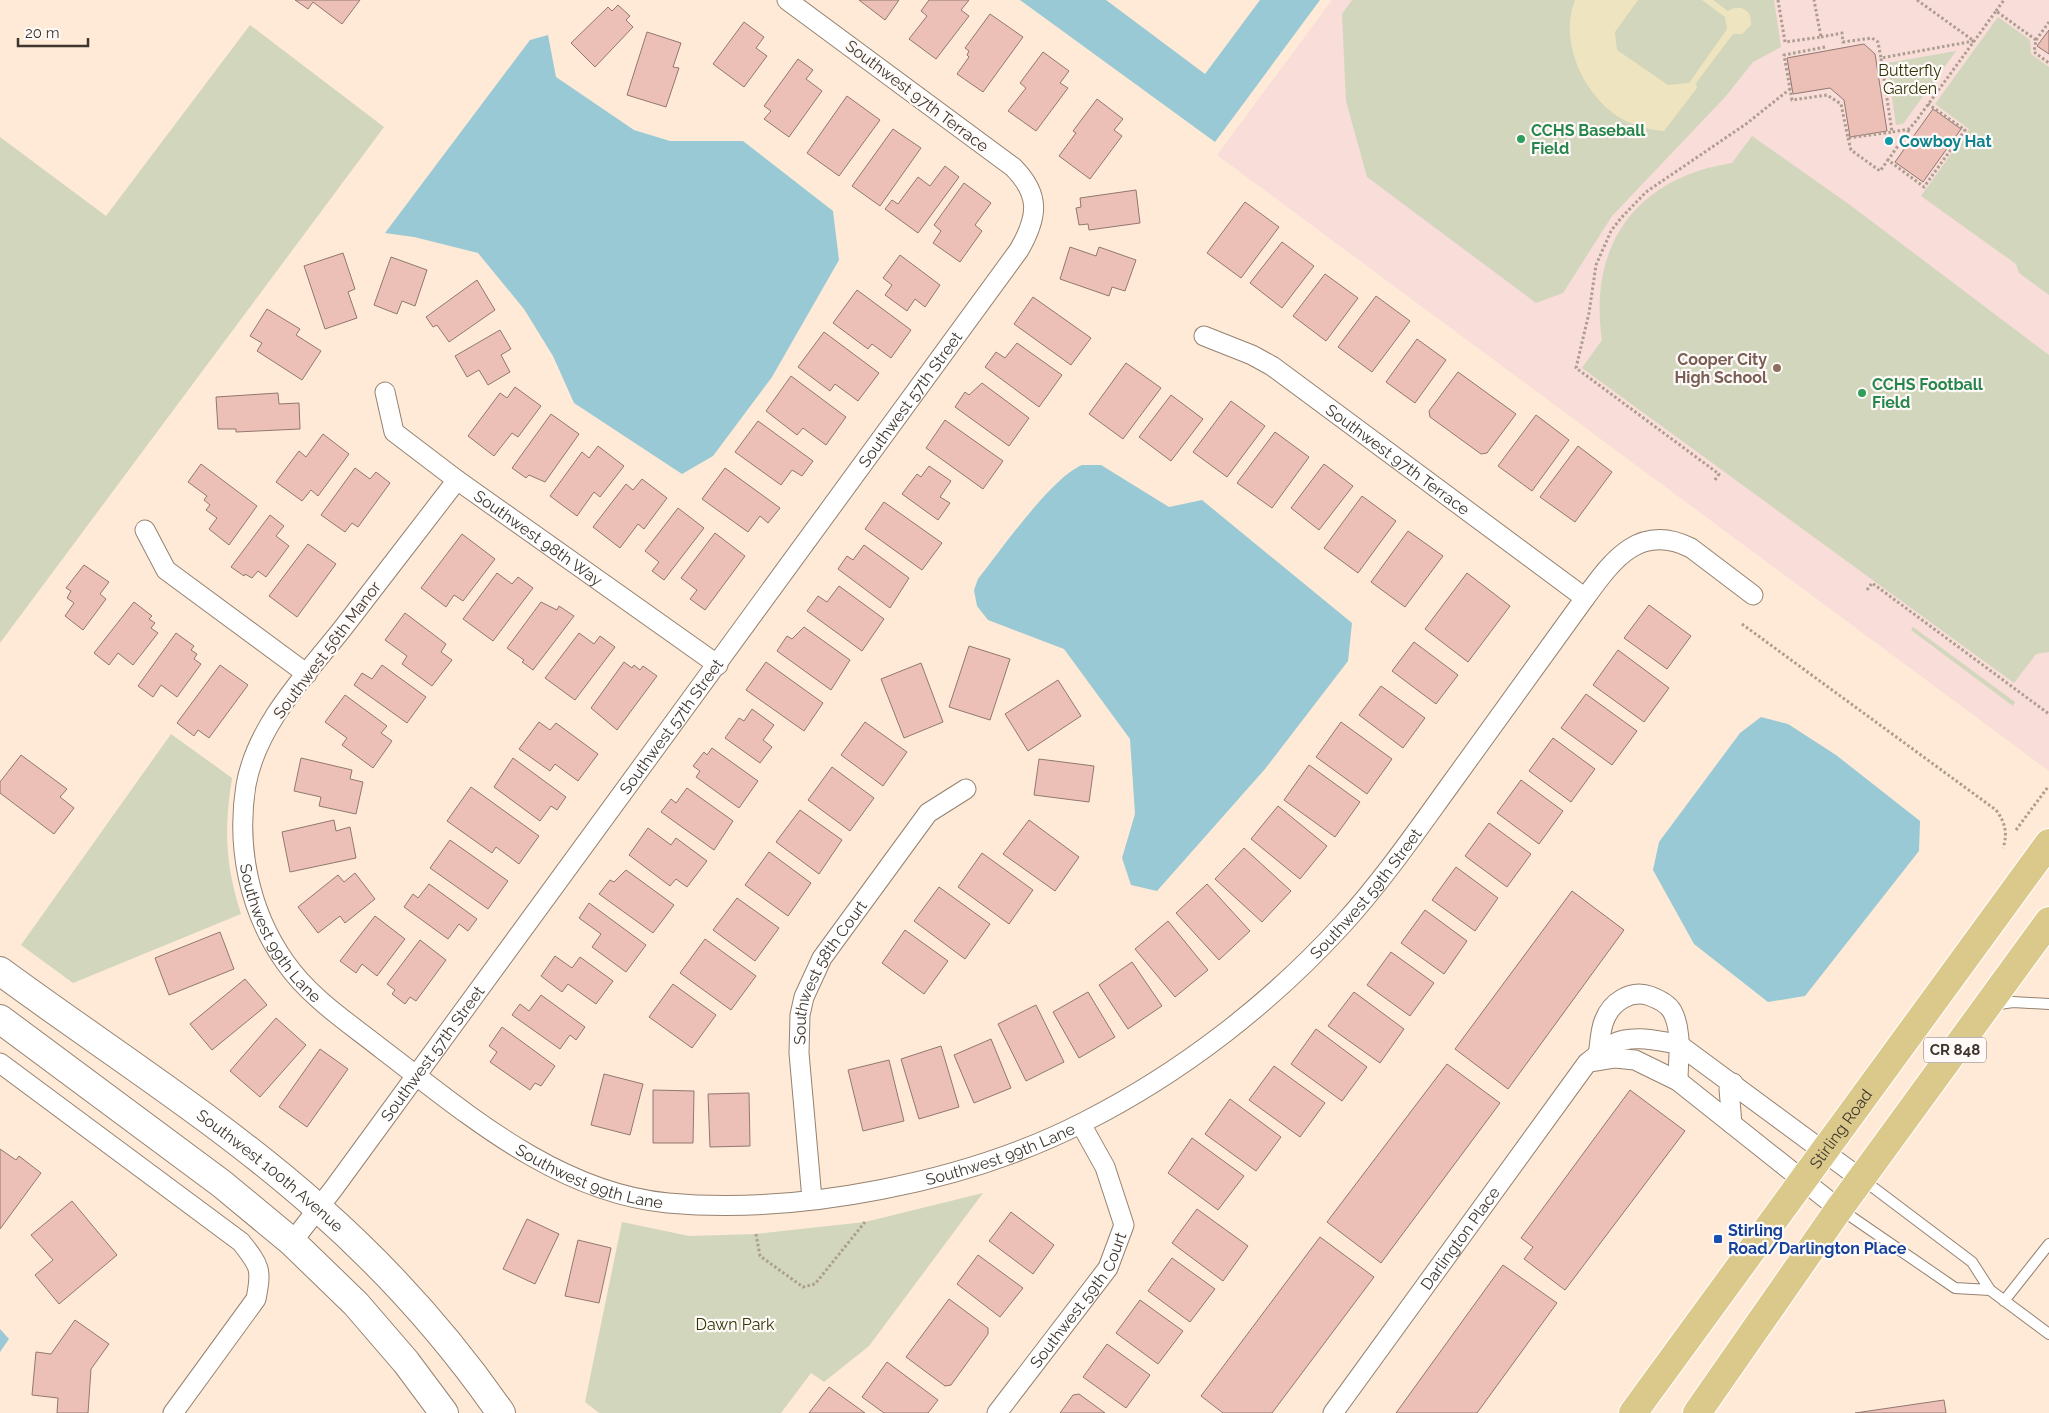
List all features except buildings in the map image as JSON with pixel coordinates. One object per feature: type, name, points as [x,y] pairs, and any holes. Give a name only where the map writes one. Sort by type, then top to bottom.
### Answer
[{"type":"main road","name":"Stirling Road","points":[[1633,1413],[2049,842]]},
{"type":"main road","name":"CR 848","points":[[1698,1413],[1839,1209],[2049,921]]},
{"type":"main road","name":"Southwest 100th Avenue","points":[[0,971],[238,1142],[319,1208],[412,1300],[467,1366],[501,1413]]},
{"type":"main road","points":[[0,1019],[222,1184],[292,1242],[356,1304],[406,1362],[444,1413]]},
{"type":"street","name":"Southwest 97th Terrace","points":[[787,0],[1013,167],[1023,178],[1034,202]]},
{"type":"street","name":"Southwest 57th Street","points":[[292,1242],[319,1208],[718,665],[1020,250],[1033,220],[1034,202]]},
{"type":"street","name":"Southwest 97th Terrace","points":[[1204,336],[1252,355],[1272,366],[1585,598]]},
{"type":"street","name":"Southwest 98th Way","points":[[385,392],[394,432],[457,480],[718,665]]},
{"type":"street","name":"Southwest 56th Manor","points":[[243,840],[245,791],[254,756],[276,715],[457,480]]},
{"type":"street","points":[[145,530],[166,570],[307,674]]},
{"type":"street","name":"Southwest 59th Street","points":[[1081,1124],[1151,1084],[1211,1044],[1262,1002],[1343,924],[1386,873],[1585,598],[1611,564],[1624,551],[1636,544],[1664,539],[1679,542],[1691,548],[1753,595]]},
{"type":"street","name":"Southwest 58th Court","points":[[812,1199],[799,1053],[800,1015],[804,997],[822,958],[928,813],[966,789]]},
{"type":"street","name":"Southwest 99th Lane","points":[[243,840],[250,888],[261,918],[288,966],[310,991],[335,1013],[493,1132],[526,1153],[580,1180],[618,1193],[666,1203],[754,1205],[866,1192],[935,1177],[1009,1154],[1081,1124]]},
{"type":"street","points":[[1678,1080],[1677,1025],[1671,1010],[1659,999],[1644,994],[1628,995],[1613,1005],[1604,1021],[1592,1059],[1616,1058],[1636,1060],[1678,1080],[1839,1209]]},
{"type":"street","name":"Darlington Place","points":[[1333,1413],[1592,1059],[1613,1044],[1627,1040],[1678,1044]]},
{"type":"street","points":[[1678,1044],[1825,1150],[1861,1179]]},
{"type":"street","points":[[0,1063],[241,1242],[258,1262],[260,1280],[256,1299],[172,1413]]},
{"type":"street","points":[[1732,1124],[1729,1089],[1733,1083]]},
{"type":"street","name":"Southwest 59th Court","points":[[997,1413],[1108,1268],[1124,1225],[1105,1167],[1081,1124]]},
{"type":"lane","points":[[1987,1006],[2013,1002],[2049,1004]]},
{"type":"lane","points":[[1861,1179],[1972,1262],[1990,1290],[2049,1334]]},
{"type":"lane","points":[[1839,1209],[1955,1288],[1990,1290]]},
{"type":"lane","points":[[2004,1301],[2049,1244]]},
{"type":"lane","points":[[2037,1260],[2049,1256]]},
{"type":"path","points":[[1778,0],[1785,42],[1842,33],[1843,42],[1872,38],[1878,42],[1892,132]]},
{"type":"path","points":[[1814,0],[1820,37]]},
{"type":"path","points":[[1916,0],[1974,42]]},
{"type":"path","points":[[1825,47],[1784,54],[1792,100],[1827,95],[1841,104],[1851,150],[1880,171],[2004,0]]},
{"type":"path","points":[[1996,11],[2036,40]]},
{"type":"path","points":[[2049,22],[2036,40],[2034,52],[2049,62]]},
{"type":"path","points":[[1881,58],[1974,42]]},
{"type":"path","points":[[1715,480],[1719,474],[1576,368],[1590,313],[1596,265],[1611,231],[1646,192],[1738,130],[1790,89]]},
{"type":"path","points":[[1888,160],[1924,187],[1965,130],[1928,104]]},
{"type":"path","points":[[1848,138],[1909,129]]},
{"type":"path","points":[[1867,590],[1872,583],[2049,714]]},
{"type":"path","points":[[1742,624],[1996,810],[2003,819],[2006,830],[2003,848]]},
{"type":"path","points":[[2016,830],[2048,787]]},
{"type":"path","points":[[756,1234],[760,1256],[803,1286],[815,1284],[865,1222]]},
{"type":"shaded area","name":"Cooper City High School","points":[[1332,0],[2049,0],[2049,771],[1217,155]]},
{"type":"green space","name":"CCHS Baseball Field","points":[[1352,0],[1774,0],[1781,47],[1753,62],[1726,96],[1612,216],[1563,293],[1536,303],[1367,177],[1346,101],[1342,14]]},
{"type":"green space","points":[[1998,17],[2030,40],[2031,54],[2049,67],[2049,295],[2019,273],[2016,264],[1921,196],[1969,129],[1935,104]]},
{"type":"green space","points":[[250,25],[384,127],[0,643],[0,137],[106,216]]},
{"type":"green space","name":"Butterfly Garden","points":[[1956,51],[1903,124],[1896,125],[1887,63]]},
{"type":"green space","points":[[1752,136],[1850,205],[2049,355],[2049,652],[2036,654],[2014,683],[1582,368],[1602,340],[1600,306],[1603,274],[1612,246],[1626,222],[1645,201],[1669,184],[1698,171],[1732,163]]},
{"type":"green space","points":[[1913,627],[2015,702],[2013,706],[1911,630]]},
{"type":"green space","points":[[171,734],[232,778],[229,797],[227,846],[232,879],[241,914],[73,983],[21,945]]},
{"type":"green space","name":"Dawn Park","points":[[983,1193],[869,1346],[824,1382],[811,1373],[781,1413],[599,1413],[585,1402],[622,1222],[689,1236],[756,1234],[865,1222]]},
{"type":"sand","points":[[1575,0],[1638,0],[1615,32],[1617,50],[1668,85],[1689,83],[1727,29],[1725,17],[1702,0],[1713,0],[1728,11],[1737,8],[1745,9],[1750,15],[1751,25],[1742,34],[1733,34],[1696,83],[1697,88],[1664,131],[1643,127],[1624,120],[1610,111],[1587,84],[1578,68],[1570,34],[1571,16]]},
{"type":"water","points":[[1020,0],[1106,0],[1205,74],[1260,0],[1320,0],[1215,142]]},
{"type":"water","points":[[548,35],[556,77],[634,130],[670,141],[743,141],[833,211],[839,260],[772,377],[713,456],[682,474],[574,403],[553,356],[524,309],[478,253],[414,237],[385,233],[530,40]]},
{"type":"water","points":[[1082,465],[1101,465],[1169,507],[1202,500],[1352,623],[1348,661],[1265,769],[1157,891],[1131,885],[1122,858],[1135,814],[1130,739],[1064,649],[988,620],[977,606],[974,590],[978,579],[1041,499],[1069,473]]},
{"type":"water","points":[[1761,717],[1788,724],[1836,755],[1920,821],[1919,851],[1805,996],[1768,1002],[1694,944],[1653,870],[1659,842],[1740,733]]},
{"type":"water","points":[[0,1329],[9,1339],[0,1352]]},
{"type":"place","name":"CCHS Baseball Field","points":[[1521,139]]},
{"type":"place","name":"Cowboy Hat","points":[[1889,141]]},
{"type":"place","name":"Cooper City High School","points":[[1777,368]]},
{"type":"place","name":"CCHS Football Field","points":[[1862,393]]},
{"type":"place","name":"Stirling Road/Darlington Place","points":[[1718,1239]]}]
